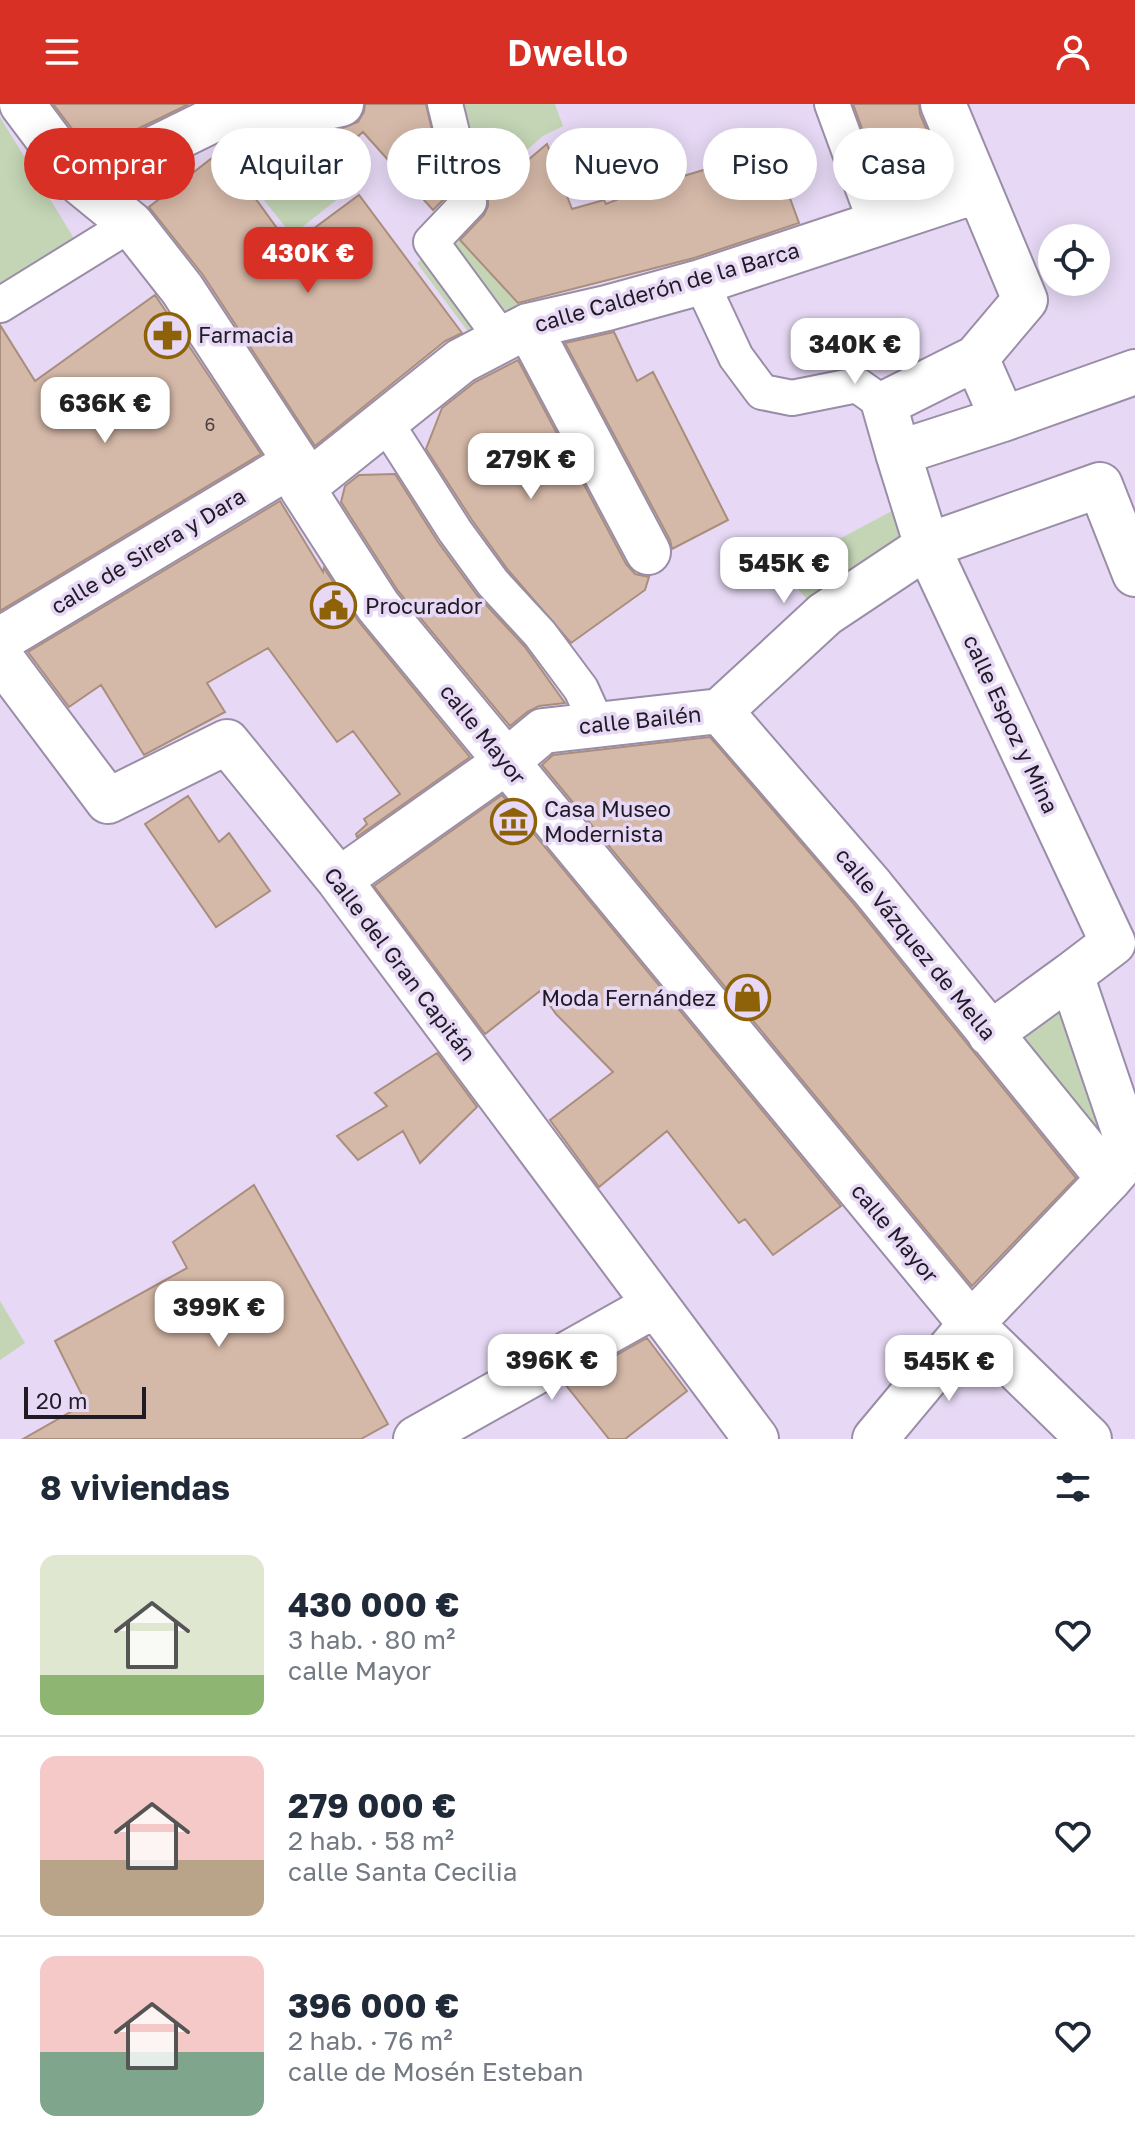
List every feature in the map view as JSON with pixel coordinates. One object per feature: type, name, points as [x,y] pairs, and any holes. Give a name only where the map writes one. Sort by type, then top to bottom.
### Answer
[{"type":"street","name":"calle Mayor","points":[[22,104],[40,128]]},
{"type":"street","points":[[195,129],[221,116],[341,104]]},
{"type":"street","points":[[445,104],[469,202],[431,242],[515,333],[648,552]]},
{"type":"street","points":[[832,104],[876,224]]},
{"type":"street","points":[[701,282],[736,357],[762,392],[792,398],[857,385],[884,404],[976,358],[1025,300],[943,104]]},
{"type":"street","name":"calle Calderón de la Barca","points":[[299,475],[384,420],[461,361],[515,333],[701,282],[979,190]]},
{"type":"street","name":"calle Mayor","points":[[102,200],[131,224],[182,289],[378,606],[971,1324],[1089,1439]]},
{"type":"street","points":[[0,305],[131,224]]},
{"type":"street","points":[[976,358],[1003,419]]},
{"type":"street","points":[[898,453],[1135,372]]},
{"type":"street","name":"calle Espoz y Mina","points":[[884,404],[927,546],[1113,943],[990,1034]]},
{"type":"street","points":[[384,420],[470,552],[493,583],[540,634],[581,689],[597,724]]},
{"type":"street","name":"calle de Sirera y Dara","points":[[0,640],[299,475]]},
{"type":"street","name":"calle Bailén","points":[[339,880],[506,762],[543,731],[720,711],[825,614],[927,546],[1100,485],[1135,574]]},
{"type":"street","name":"Calle del Gran Capitán","points":[[0,657],[108,801],[227,742],[339,880],[756,1439]]},
{"type":"street","name":"calle Vázquez de Mella","points":[[720,711],[872,887],[990,1034],[1125,1160]]},
{"type":"street","points":[[875,1439],[971,1324],[1125,1160],[1071,975]]},
{"type":"street","points":[[416,1439],[655,1305]]},
{"type":"green space","points":[[449,104],[555,104],[563,126],[546,128],[546,134],[530,147],[530,128],[455,128]]},
{"type":"green space","points":[[0,117],[24,156],[24,200],[51,200],[78,245],[0,293]]},
{"type":"green space","points":[[319,122],[323,128],[298,128]]},
{"type":"green space","points":[[264,200],[336,200],[292,235]]},
{"type":"green space","points":[[454,232],[530,317],[475,341],[417,263]]},
{"type":"green space","points":[[905,504],[916,542],[812,605],[781,570]]},
{"type":"green space","points":[[1068,992],[1122,1136],[1098,1156],[1003,1040]]},
{"type":"green space","points":[[0,1301],[25,1343],[0,1360]]},
{"type":"building","points":[[53,104],[189,104],[140,128],[72,128]]},
{"type":"building","points":[[365,104],[426,104],[431,128],[387,128],[387,159],[371,141],[371,128],[342,128],[358,122]]},
{"type":"building","points":[[853,104],[919,104],[926,128],[862,128]]},
{"type":"building","points":[[546,145],[546,200],[569,200],[572,209],[604,200],[606,204],[616,200],[687,200],[687,175],[703,170],[703,200],[791,200],[799,223],[694,258],[518,303],[460,240],[484,215],[488,200],[530,200],[530,158]]},
{"type":"building","points":[[211,159],[211,200],[257,200],[290,246],[352,200],[363,200],[462,333],[445,341],[315,446],[203,275],[149,207],[158,200],[195,200],[195,171]]},
{"type":"building","points":[[424,200],[443,200],[433,210]]},
{"type":"building","points":[[155,295],[261,454],[0,611],[0,325],[35,381]]},
{"type":"building","points":[[614,332],[637,381],[653,372],[728,520],[672,549],[565,343]]},
{"type":"building","points":[[518,360],[626,564],[635,574],[649,577],[645,590],[571,643],[508,570],[426,449],[442,408],[475,382]]},
{"type":"building","points":[[395,474],[438,542],[477,595],[525,647],[565,703],[539,706],[510,726],[398,591],[341,502],[345,486],[359,475]]},
{"type":"building","points":[[280,501],[323,572],[324,568],[359,622],[470,757],[357,837],[356,834],[367,824],[364,819],[400,794],[353,731],[337,742],[268,648],[207,683],[225,712],[144,755],[101,685],[69,707],[28,652]]},
{"type":"building","points":[[710,737],[853,903],[1076,1178],[972,1286],[542,765],[553,755]]},
{"type":"building","points":[[502,795],[841,1206],[773,1255],[745,1219],[739,1223],[667,1131],[599,1187],[550,1120],[613,1072],[556,1014],[540,991],[485,1034],[374,886]]},
{"type":"building","points":[[188,796],[219,842],[229,833],[270,891],[216,927],[145,824]]},
{"type":"building","points":[[437,1053],[477,1107],[420,1163],[403,1131],[358,1160],[337,1136],[387,1106],[375,1093]]},
{"type":"building","points":[[254,1185],[388,1424],[361,1439],[23,1439],[86,1403],[55,1341],[187,1268],[173,1242]]},
{"type":"building","points":[[647,1338],[687,1391],[625,1439],[609,1439],[565,1384]]},
{"type":"place","name":"Farmacia","points":[[167,335]]},
{"type":"place","name":"Procurador","points":[[334,606]]},
{"type":"place","name":"Casa Museo Modernista","points":[[513,822]]},
{"type":"place","name":"Moda Fernández","points":[[747,998]]}]
